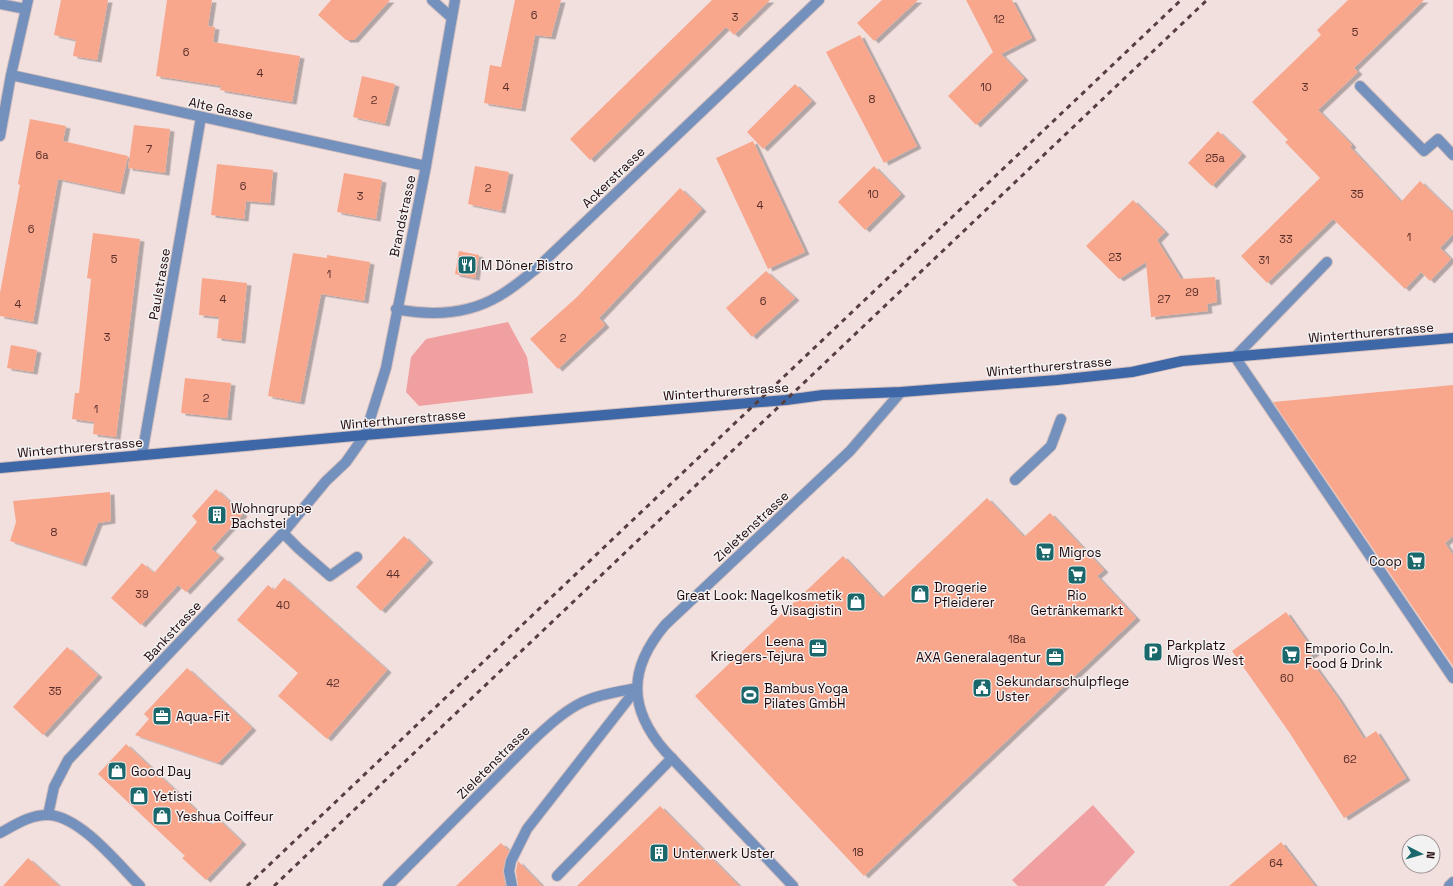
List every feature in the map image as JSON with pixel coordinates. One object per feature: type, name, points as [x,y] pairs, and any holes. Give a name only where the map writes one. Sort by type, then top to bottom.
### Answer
[{"type":"main road","name":"Winterthurerstrasse","points":[[0,468],[364,435],[786,400],[823,395],[901,392],[1102,376],[1182,361],[1453,338]]},
{"type":"street","points":[[432,0],[452,18]]},
{"type":"street","name":"Brandstrasse","points":[[364,435],[381,388],[426,166],[455,0]]},
{"type":"street","name":"Ackerstrasse","points":[[396,309],[434,314],[454,312],[476,306],[498,296],[536,269],[819,0]]},
{"type":"street","points":[[0,4],[27,4],[11,75],[0,136]]},
{"type":"street","name":"Alte Gasse","points":[[11,75],[426,166]]},
{"type":"street","points":[[1360,86],[1424,152],[1438,139],[1453,155]]},
{"type":"street","name":"Paulstrasse","points":[[142,455],[201,117]]},
{"type":"street","points":[[1327,262],[1235,357],[1453,678]]},
{"type":"street","name":"Zieletenstrasse","points":[[793,886],[656,742],[644,722],[638,705],[637,688],[640,670],[646,652],[655,636],[665,625],[850,451],[901,392]]},
{"type":"street","points":[[1015,480],[1050,446],[1061,419]]},
{"type":"street","name":"Bankstrasse","points":[[48,815],[54,787],[68,760],[283,533],[326,481],[346,462],[364,435]]},
{"type":"street","points":[[283,533],[330,576],[357,556]]},
{"type":"street","points":[[512,886],[510,871],[512,855],[527,829],[637,688]]},
{"type":"street","name":"Zieletenstrasse","points":[[388,886],[533,740],[556,720],[578,704],[588,700],[637,688]]},
{"type":"street","points":[[557,876],[672,758]]},
{"type":"street","points":[[0,833],[30,818],[48,815],[65,819],[86,832],[140,886]]},
{"type":"street","points":[[1449,886],[1453,882]]},
{"type":"shaded area","points":[[508,322],[527,357],[533,393],[419,406],[406,392],[411,357],[426,339]]},
{"type":"shaded area","points":[[1093,805],[1135,852],[1104,886],[1018,886],[1012,880]]},
{"type":"building","points":[[61,0],[108,0],[97,60],[73,56],[76,40],[54,35]]},
{"type":"building","points":[[167,0],[212,0],[208,26],[215,27],[213,42],[300,56],[292,102],[220,90],[221,86],[156,76]]},
{"type":"building","points":[[331,0],[390,0],[354,40],[346,40],[318,15]]},
{"type":"building","points":[[515,0],[561,0],[551,37],[535,35],[521,109],[484,103],[490,65],[501,67]]},
{"type":"building","points":[[712,0],[770,0],[734,35],[726,27],[590,160],[570,139]]},
{"type":"building","points":[[882,0],[918,0],[874,41],[857,23]]},
{"type":"building","points":[[966,0],[1012,0],[1032,38],[1001,54],[1024,78],[976,125],[948,96],[993,52]]},
{"type":"building","points":[[1348,0],[1424,0],[1354,68],[1358,72],[1318,110],[1352,145],[1350,147],[1401,202],[1420,181],[1453,213],[1453,234],[1440,248],[1451,259],[1430,281],[1421,272],[1405,289],[1333,219],[1267,283],[1241,256],[1320,178],[1285,142],[1288,140],[1252,102],[1321,35],[1317,30]]},
{"type":"building","points":[[860,35],[917,146],[884,163],[826,52]]},
{"type":"building","points":[[362,76],[395,84],[385,124],[353,117]]},
{"type":"building","points":[[795,84],[812,101],[763,149],[747,132]]},
{"type":"building","points":[[30,119],[66,126],[63,141],[128,156],[120,192],[58,179],[33,322],[0,316],[0,293],[20,185],[18,184]]},
{"type":"building","points":[[134,125],[170,129],[165,173],[128,168]]},
{"type":"building","points":[[1218,131],[1242,154],[1212,186],[1188,163]]},
{"type":"building","points":[[753,141],[805,252],[768,269],[716,158]]},
{"type":"building","points":[[217,164],[273,170],[270,203],[246,201],[244,219],[211,215]]},
{"type":"building","points":[[475,166],[509,172],[501,211],[468,204]]},
{"type":"building","points":[[874,166],[901,194],[865,230],[838,202]]},
{"type":"building","points":[[344,173],[382,180],[376,219],[337,212]]},
{"type":"building","points":[[680,188],[702,209],[599,318],[605,325],[558,369],[530,339],[577,297]]},
{"type":"building","points":[[1133,200],[1165,232],[1157,240],[1181,279],[1215,277],[1217,302],[1207,304],[1208,311],[1151,317],[1146,262],[1119,279],[1086,246]]},
{"type":"building","points":[[93,233],[140,239],[116,437],[93,434],[94,422],[72,419],[75,393],[79,393],[91,279],[87,278]]},
{"type":"building","name":"M Döner Bistro","points":[[459,251],[479,255],[475,278],[455,274]]},
{"type":"building","points":[[293,253],[327,258],[327,255],[370,262],[364,301],[321,294],[300,402],[268,396]]},
{"type":"building","points":[[766,271],[795,298],[752,337],[726,308]]},
{"type":"building","points":[[202,278],[247,283],[241,341],[217,338],[219,317],[199,315]]},
{"type":"building","points":[[11,345],[37,350],[33,372],[7,368]]},
{"type":"building","points":[[185,378],[231,383],[227,418],[181,413]]},
{"type":"building","points":[[1453,385],[1453,536],[1445,543],[1453,555],[1453,666],[1273,402]]},
{"type":"building","points":[[216,489],[243,514],[211,549],[220,556],[186,592],[178,585],[141,625],[111,598],[142,563],[154,573],[197,522],[192,516]]},
{"type":"building","points":[[110,492],[111,521],[98,523],[82,564],[10,541],[16,522],[13,501]]},
{"type":"building","points":[[987,498],[1024,537],[1050,513],[1104,570],[1097,576],[1136,618],[864,876],[695,696],[843,556],[882,598]]},
{"type":"building","points":[[404,536],[429,560],[381,611],[356,587]]},
{"type":"building","points":[[284,578],[387,670],[327,739],[278,696],[298,673],[237,620],[268,585],[274,590]]},
{"type":"building","points":[[1286,612],[1315,653],[1308,657],[1338,698],[1364,739],[1376,731],[1406,778],[1344,818],[1289,732],[1232,651]]},
{"type":"building","points":[[67,647],[98,675],[43,735],[13,707]]},
{"type":"building","points":[[187,668],[252,728],[218,763],[135,735],[149,719],[144,714]]},
{"type":"building","points":[[126,744],[212,825],[218,819],[242,842],[206,880],[182,858],[185,856],[98,774]]},
{"type":"building","name":"Unterwerk Uster","points":[[660,806],[739,886],[577,886]]},
{"type":"building","points":[[1281,842],[1315,886],[1229,886]]},
{"type":"building","points":[[501,843],[509,851],[503,870],[505,886],[456,886]]},
{"type":"building","points":[[28,858],[59,886],[3,886]]},
{"type":"building","points":[[518,861],[542,886],[518,886],[516,871]]},
{"type":"railway","points":[[247,886],[1181,0]]},
{"type":"railway","points":[[274,886],[1207,0]]},
{"type":"place","name":"M Döner Bistro","points":[[467,265]]},
{"type":"place","name":"Wohngruppe Bachstei","points":[[217,515]]},
{"type":"place","name":"Migros","points":[[1045,552]]},
{"type":"place","name":"Coop","points":[[1416,561]]},
{"type":"place","name":"Rio Getränkemarkt","points":[[1077,575]]},
{"type":"place","name":"Drogerie Pfleiderer","points":[[920,594]]},
{"type":"place","name":"Great Look: Nagelkosmetik & Visagistin","points":[[856,602]]},
{"type":"place","name":"Leena Kriegers-Tejura","points":[[818,648]]},
{"type":"place","name":"Parkplatz Migros West","points":[[1153,652]]},
{"type":"place","name":"Emporio Co.In. Food & Drink","points":[[1291,655]]},
{"type":"place","name":"AXA Generalagentur","points":[[1055,657]]},
{"type":"place","name":"Sekundarschulpflege Uster","points":[[982,688]]},
{"type":"place","name":"Bambus Yoga Pilates GmbH","points":[[750,695]]},
{"type":"place","name":"Aqua-Fit","points":[[162,716]]},
{"type":"place","name":"Good Day","points":[[117,771]]},
{"type":"place","name":"Yetisti","points":[[139,796]]},
{"type":"place","name":"Yeshua Coiffeur","points":[[162,816]]},
{"type":"place","name":"Unterwerk Uster","points":[[659,853]]}]
